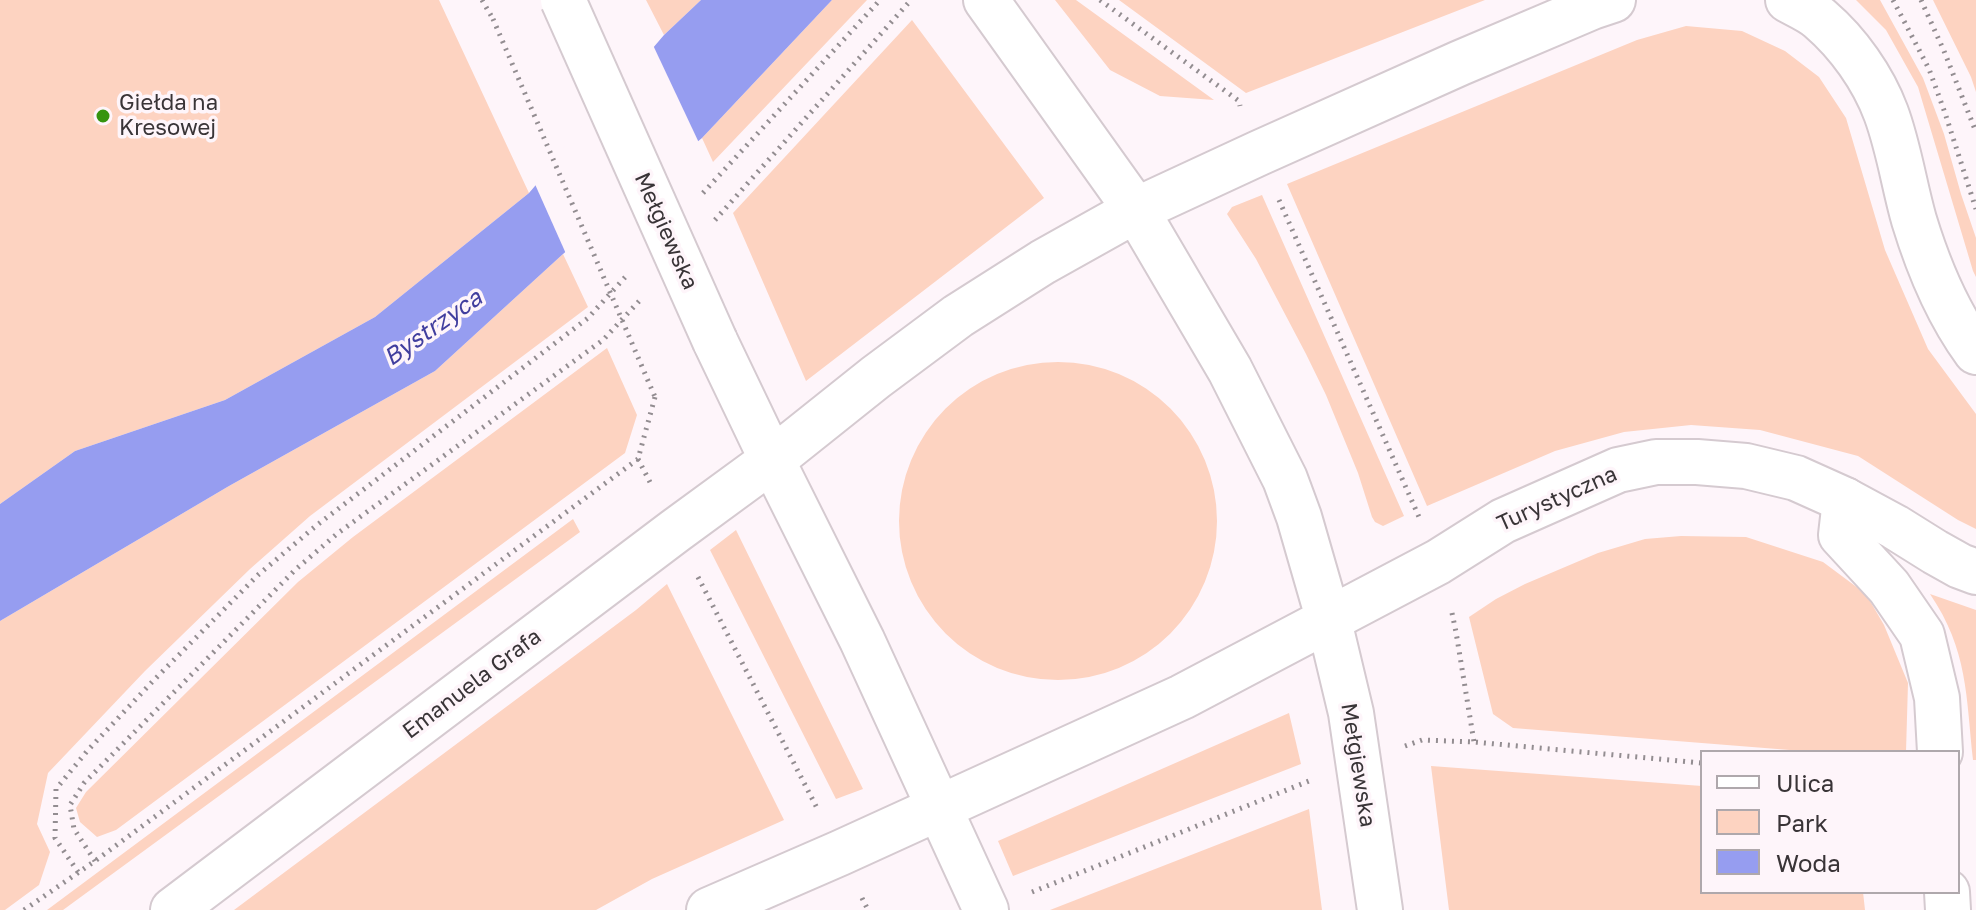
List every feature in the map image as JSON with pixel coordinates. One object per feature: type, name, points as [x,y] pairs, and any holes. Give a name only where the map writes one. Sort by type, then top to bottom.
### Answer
[{"type":"main road","name":"Mełgiewska","points":[[563,0],[715,341],[862,640],[939,807]]},
{"type":"main road","points":[[986,0],[1136,210],[1460,63],[1613,0]]},
{"type":"main road","points":[[1788,0],[1817,17],[1843,41],[1869,77],[1886,112],[1915,221],[1940,289],[1964,336],[1976,352]]},
{"type":"main road","name":"Mełgiewska","points":[[1136,210],[1230,370],[1285,479],[1299,517],[1329,621],[1353,725],[1380,910]]},
{"type":"main road","name":"Emanuela Grafa","points":[[173,910],[772,460],[958,316],[1043,262],[1136,210]]},
{"type":"main road","name":"Turystyczna","points":[[939,807],[1182,697],[1438,562],[1503,521],[1618,470],[1656,462],[1697,462],[1746,466],[1796,478],[1845,500],[1976,572]]},
{"type":"main road","points":[[1845,500],[1841,535],[1889,587],[1922,635],[1937,698],[1940,750]]},
{"type":"main road","points":[[709,910],[939,807],[986,910]]},
{"type":"path","points":[[24,910],[95,861],[638,459],[655,397],[493,19],[482,0]]},
{"type":"path","points":[[696,200],[880,0]]},
{"type":"path","points":[[709,226],[911,0]]},
{"type":"path","points":[[1100,0],[1239,101],[1438,562],[1456,632],[1474,742]]},
{"type":"path","points":[[1921,0],[1976,132]]},
{"type":"path","points":[[78,872],[55,838],[56,789],[88,750],[258,575],[340,507],[588,318],[631,271]]},
{"type":"path","points":[[95,861],[74,829],[70,805],[84,783],[295,570],[338,533],[603,340],[645,294]]},
{"type":"path","points":[[638,459],[868,910]]},
{"type":"green space","points":[[0,0],[439,0],[529,193],[375,317],[225,400],[75,451],[0,504]]},
{"type":"green space","points":[[646,0],[701,0],[664,35]]},
{"type":"green space","points":[[832,0],[867,0],[713,162],[702,138]]},
{"type":"green space","points":[[1055,0],[1076,0],[1214,100],[1160,96],[1110,70]]},
{"type":"green space","points":[[1119,0],[1485,0],[1246,93]]},
{"type":"green space","points":[[1856,0],[1880,0],[1923,78],[1976,238],[1976,277],[1918,87],[1886,30]]},
{"type":"green space","points":[[1933,0],[1976,0],[1976,92],[1971,77]]},
{"type":"green space","points":[[912,20],[1044,198],[806,381],[733,213]]},
{"type":"green space","points":[[1686,26],[1742,31],[1785,51],[1819,77],[1846,118],[1885,250],[1928,349],[1976,414],[1976,529],[1858,456],[1760,430],[1691,425],[1624,432],[1555,451],[1427,506],[1287,184],[1637,40]]},
{"type":"green space","points":[[1262,195],[1404,516],[1383,526],[1372,517],[1358,473],[1306,354],[1256,259],[1227,214],[1232,207]]},
{"type":"green space","points":[[563,254],[588,307],[310,516],[250,569],[145,671],[48,773],[37,824],[50,852],[39,885],[5,910],[0,910],[0,621],[229,486],[435,371]]},
{"type":"green space","points":[[607,348],[637,415],[625,453],[116,830],[97,837],[80,822],[76,808],[86,792],[298,582],[353,537]]},
{"type":"green space","points":[[1058,362],[1089,365],[1119,374],[1171,408],[1205,460],[1214,490],[1217,521],[1214,552],[1205,582],[1171,634],[1119,668],[1089,677],[1058,680],[1027,677],[997,668],[945,634],[911,582],[902,552],[899,521],[902,490],[911,460],[945,408],[997,374],[1027,365]]},
{"type":"green space","points":[[573,519],[580,532],[63,910],[47,910]]},
{"type":"green space","points":[[736,530],[863,789],[836,799],[710,550]]},
{"type":"green space","points":[[1746,537],[1823,562],[1866,594],[1884,625],[1908,683],[1906,750],[1790,750],[1513,728],[1493,714],[1469,617],[1525,584],[1598,553],[1645,539]]},
{"type":"green space","points":[[667,584],[784,820],[652,879],[596,910],[234,910],[636,610]]},
{"type":"green space","points":[[1930,594],[1976,610],[1976,760],[1973,760],[1958,654],[1952,635]]},
{"type":"green space","points":[[1289,713],[1301,764],[1013,876],[998,841]]},
{"type":"green space","points":[[1431,766],[1700,786],[1700,894],[1863,894],[1865,910],[1449,910]]},
{"type":"green space","points":[[1309,809],[1322,910],[1050,910]]},
{"type":"water","name":"Bystrzyca","points":[[701,0],[832,0],[702,138],[563,254],[435,371],[229,486],[0,621],[0,504],[75,451],[225,400],[375,317],[529,193],[664,35]]},
{"type":"pier","points":[[652,43],[700,145],[567,256],[534,182]]},
{"type":"place","name":"Giełda na Kresowej","points":[[103,116]]}]
